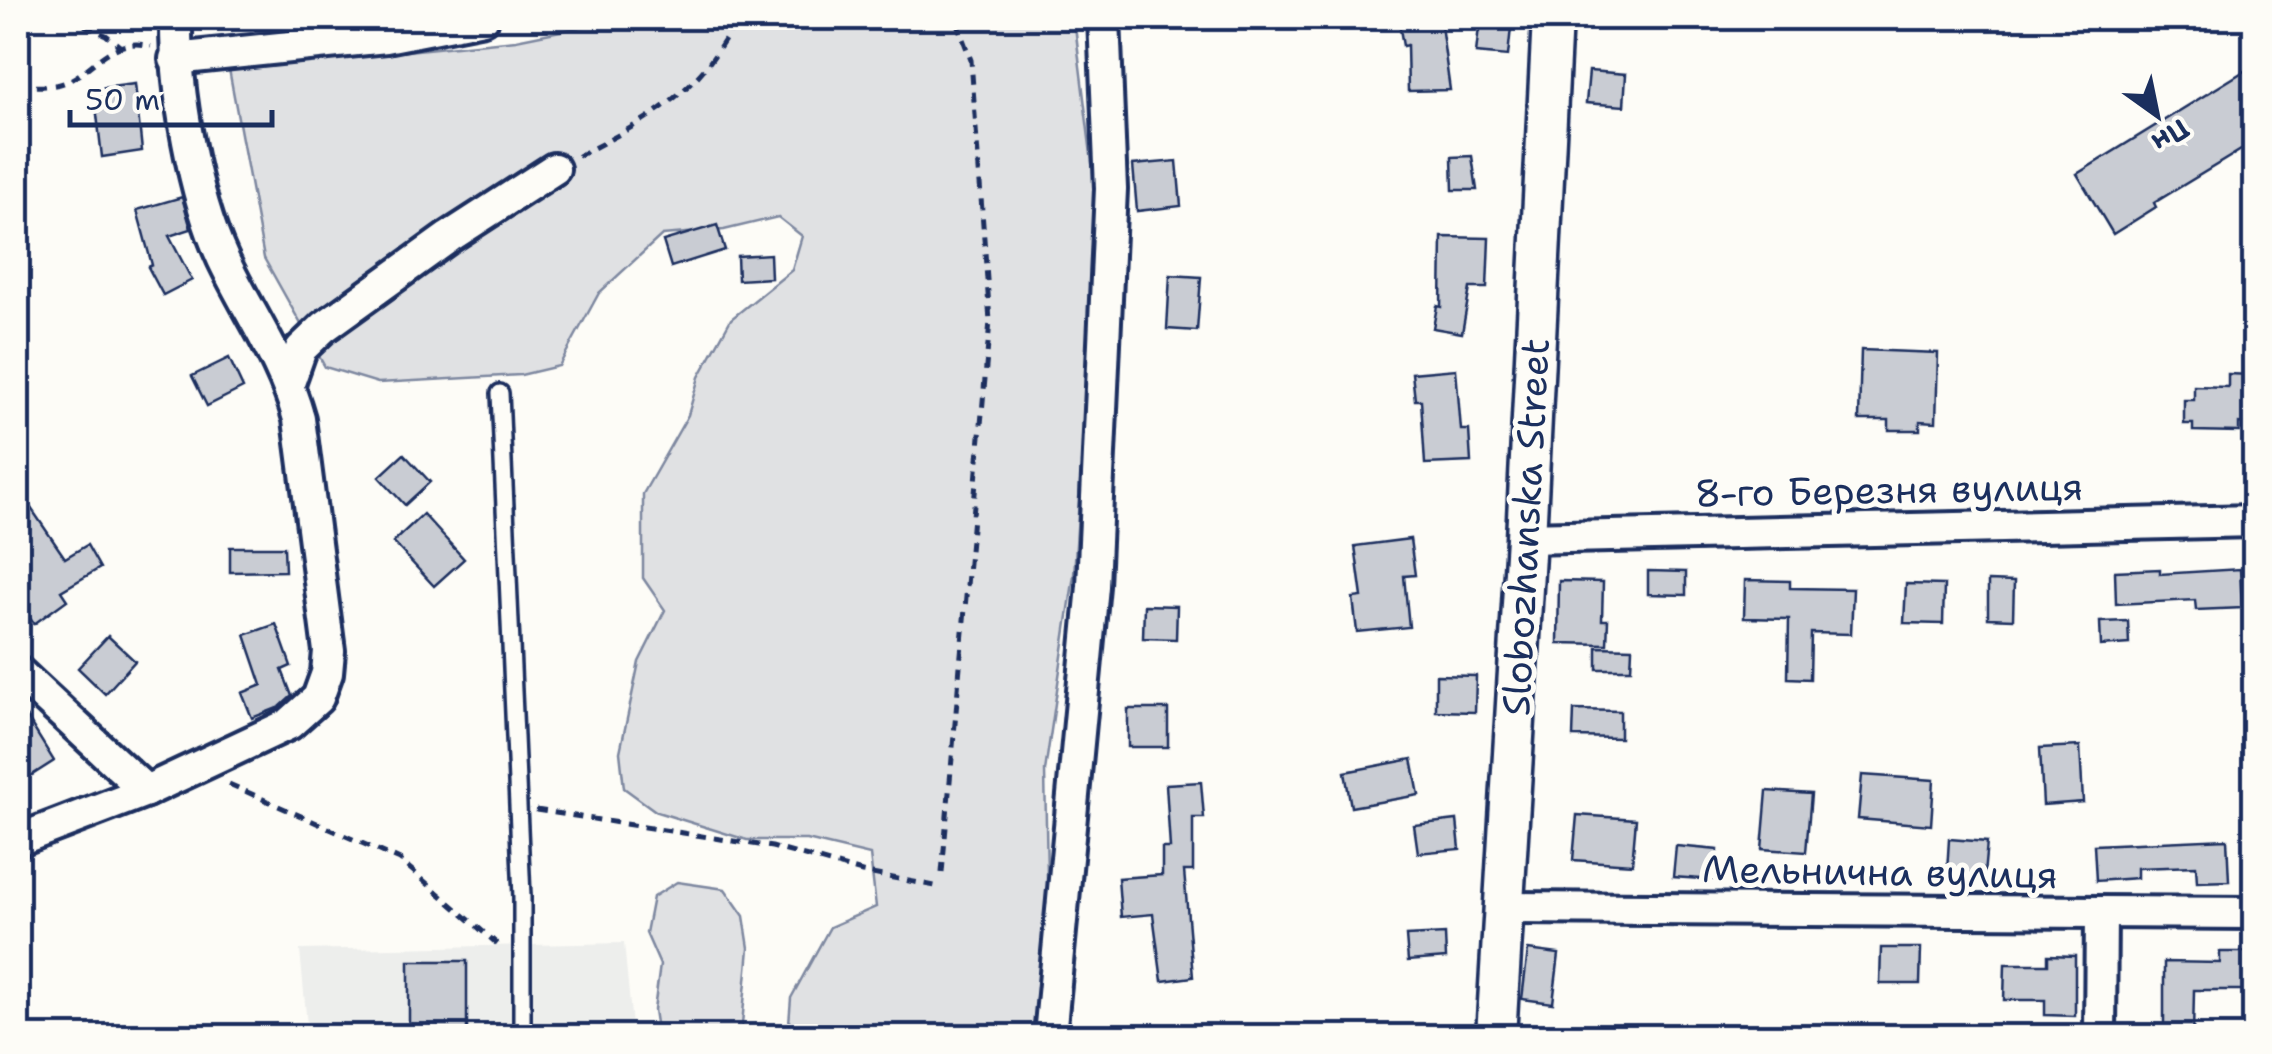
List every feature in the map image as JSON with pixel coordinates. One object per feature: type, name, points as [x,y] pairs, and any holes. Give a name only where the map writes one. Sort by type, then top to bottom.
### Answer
[{"type":"street","points":[[18,840],[146,791],[289,724],[318,698],[327,673],[329,651],[300,419],[290,383],[225,263],[204,214],[176,59],[176,18]]},
{"type":"street","points":[[176,59],[386,37],[483,18]]},
{"type":"street","points":[[1050,1036],[1093,586],[1112,189],[1104,18]]},
{"type":"street","name":"Slobozhanska Street","points":[[1496,1036],[1552,18]]},
{"type":"street","points":[[290,383],[301,350],[324,327],[449,237],[554,169]]},
{"type":"street","name":"8-го Березня вулиця","points":[[1526,538],[2254,521]]},
{"type":"street","points":[[18,672],[146,791]]},
{"type":"street","name":"Мельнична вулиця","points":[[1504,908],[2254,913]]},
{"type":"street","points":[[2100,1036],[2101,914]]},
{"type":"lane","points":[[500,393],[518,807],[522,1036]]},
{"type":"path","points":[[68,18],[106,35],[122,48]]},
{"type":"path","points":[[554,169],[632,128],[669,102],[699,74],[740,18]]},
{"type":"path","points":[[942,872],[990,322],[971,60],[955,18]]},
{"type":"path","points":[[18,88],[64,84],[105,53],[135,42],[176,59]]},
{"type":"path","points":[[194,769],[400,860],[522,966]]},
{"type":"path","points":[[518,807],[772,847],[862,872],[940,887]]},
{"type":"shaded area","points":[[625,18],[1074,18],[1098,211],[1074,575],[1045,771],[1050,1036],[788,1036],[791,998],[830,927],[876,907],[870,855],[807,840],[747,840],[657,812],[624,788],[620,752],[639,662],[665,610],[643,578],[643,494],[688,415],[699,377],[731,319],[792,270],[802,236],[778,217],[724,230],[662,235],[599,293],[559,366],[521,375],[378,383],[325,367],[264,258],[229,69],[516,40]]},
{"type":"shaded area","points":[[677,882],[725,889],[744,916],[749,948],[741,1036],[658,1036],[654,1010],[660,965],[646,933],[653,897]]},
{"type":"shaded area","points":[[624,943],[633,1036],[308,1036],[300,950]]},
{"type":"building","points":[[1440,18],[1450,90],[1408,91],[1407,45],[1403,46],[1399,23]]},
{"type":"building","points":[[1480,18],[1512,18],[1508,56],[1476,53]]},
{"type":"building","points":[[2254,65],[2254,142],[2154,203],[2156,207],[2113,234],[2077,174]]},
{"type":"building","points":[[1589,71],[1626,74],[1624,106],[1586,103]]},
{"type":"building","points":[[135,84],[142,151],[102,157],[94,89]]},
{"type":"building","points":[[1472,156],[1477,190],[1453,190],[1452,157]]},
{"type":"building","points":[[1177,161],[1181,206],[1137,211],[1133,165]]},
{"type":"building","points":[[182,197],[191,229],[169,236],[192,280],[163,295],[148,267],[152,265],[137,210]]},
{"type":"building","points":[[717,225],[725,250],[671,267],[663,241]]},
{"type":"building","points":[[1442,237],[1489,238],[1487,288],[1470,288],[1462,333],[1433,328],[1437,306],[1441,307]]},
{"type":"building","points":[[770,254],[771,278],[738,280],[737,256]]},
{"type":"building","points":[[1170,275],[1201,277],[1197,331],[1167,329]]},
{"type":"building","points":[[1861,350],[1938,353],[1936,422],[1920,421],[1920,430],[1889,430],[1889,420],[1859,420]]},
{"type":"building","points":[[229,358],[243,388],[207,406],[192,376]]},
{"type":"building","points":[[1456,369],[1461,430],[1469,430],[1471,462],[1425,464],[1421,400],[1415,400],[1412,373]]},
{"type":"building","points":[[2228,374],[2251,375],[2250,424],[2239,423],[2239,432],[2193,431],[2193,424],[2184,424],[2184,400],[2194,400],[2194,386],[2228,387]]},
{"type":"building","points":[[404,454],[430,482],[405,505],[379,477]]},
{"type":"building","points":[[18,489],[65,558],[87,545],[100,568],[61,591],[67,600],[34,624],[18,601]]},
{"type":"building","points":[[423,514],[464,559],[434,586],[393,542]]},
{"type":"building","points":[[1410,539],[1415,575],[1404,576],[1409,627],[1357,632],[1353,598],[1362,597],[1355,546]]},
{"type":"building","points":[[230,547],[284,547],[285,571],[230,572]]},
{"type":"building","points":[[2160,569],[2160,574],[2240,569],[2242,608],[2196,610],[2195,600],[2116,604],[2115,571]]},
{"type":"building","points":[[1648,571],[1686,572],[1686,595],[1648,594]]},
{"type":"building","points":[[1745,580],[1790,581],[1790,588],[1853,589],[1851,634],[1811,633],[1810,679],[1788,678],[1789,619],[1744,618]]},
{"type":"building","points":[[1559,581],[1603,582],[1602,620],[1608,620],[1607,644],[1558,643]]},
{"type":"building","points":[[1988,581],[2014,582],[2013,619],[1988,618]]},
{"type":"building","points":[[1906,584],[1944,585],[1943,624],[1904,623]]},
{"type":"building","points":[[1144,605],[1177,606],[1176,639],[1143,638]]},
{"type":"building","points":[[2128,621],[2129,644],[2101,646],[2100,622]]},
{"type":"building","points":[[276,624],[291,666],[282,670],[292,696],[280,707],[252,718],[242,693],[262,685],[245,635]]},
{"type":"building","points":[[108,636],[135,661],[105,694],[78,668]]},
{"type":"building","points":[[1597,647],[1632,648],[1631,669],[1597,669]]},
{"type":"building","points":[[1436,675],[1476,676],[1475,712],[1436,711]]},
{"type":"building","points":[[18,703],[54,761],[18,784]]},
{"type":"building","points":[[1128,709],[1168,709],[1168,747],[1128,747]]},
{"type":"building","points":[[1574,710],[1620,711],[1620,738],[1573,737]]},
{"type":"building","points":[[2080,746],[2083,802],[2043,805],[2040,748]]},
{"type":"building","points":[[1412,759],[1419,795],[1351,807],[1345,772]]},
{"type":"building","points":[[1862,775],[1934,780],[1931,825],[1858,819]]},
{"type":"building","points":[[1201,782],[1204,818],[1193,818],[1193,871],[1184,871],[1193,977],[1162,981],[1153,914],[1121,917],[1118,878],[1162,875],[1162,848],[1170,848],[1166,784]]},
{"type":"building","points":[[1767,791],[1811,794],[1806,852],[1762,849]]},
{"type":"building","points":[[1577,815],[1636,819],[1632,864],[1573,860]]},
{"type":"building","points":[[1457,820],[1460,849],[1418,853],[1414,825]]},
{"type":"building","points":[[1949,839],[1987,842],[1984,875],[1947,872]]},
{"type":"building","points":[[2227,839],[2229,881],[2197,882],[2196,866],[2137,868],[2137,878],[2096,881],[2094,845]]},
{"type":"building","points":[[1676,846],[1718,850],[1716,880],[1673,877]]},
{"type":"building","points":[[1445,934],[1446,958],[1408,961],[1406,936]]},
{"type":"building","points":[[1881,948],[1921,948],[1920,984],[1880,984]]},
{"type":"building","points":[[1528,950],[1559,954],[1553,1003],[1522,999]]},
{"type":"building","points":[[2220,952],[2254,952],[2254,990],[2194,990],[2193,1036],[2164,1036],[2164,962],[2220,963]]},
{"type":"building","points":[[2048,955],[2075,956],[2075,1016],[2045,1015],[2045,1000],[2004,1000],[2005,964],[2048,964]]},
{"type":"building","points":[[409,961],[467,961],[467,1036],[409,1036]]}]
